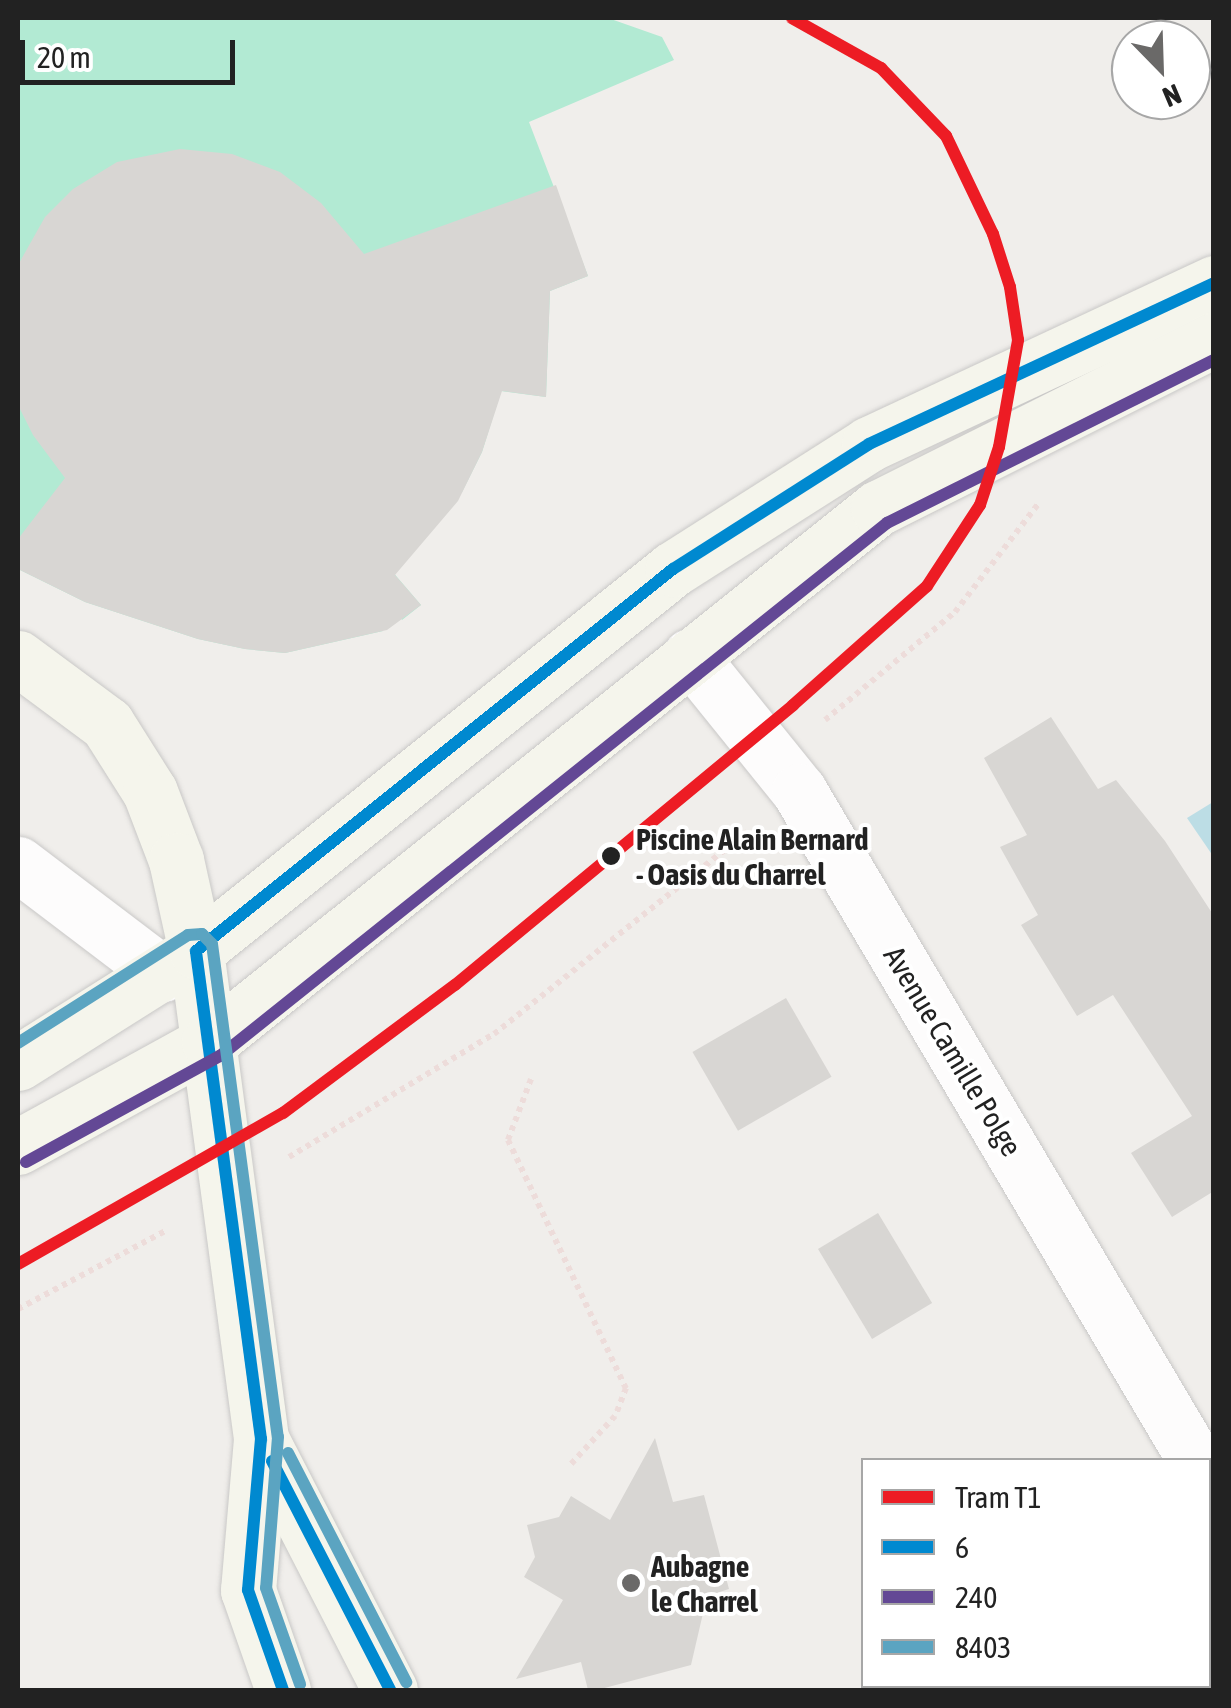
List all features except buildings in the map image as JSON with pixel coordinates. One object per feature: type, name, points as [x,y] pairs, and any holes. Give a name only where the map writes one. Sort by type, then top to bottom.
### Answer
[{"type":"main road","points":[[18,1063],[180,962],[673,569],[870,444],[1214,283]]},
{"type":"main road","points":[[18,1147],[209,1042],[878,508],[1214,340]]},
{"type":"main road","points":[[18,658],[107,724],[150,792],[176,860],[180,962],[209,1042],[261,1440],[248,1590],[283,1690]]},
{"type":"main road","points":[[261,1440],[390,1690]]},
{"type":"street","name":"Avenue Camille Polge","points":[[690,656],[798,791],[1193,1458]]},
{"type":"street","points":[[18,864],[180,962]]},
{"type":"path","points":[[226,1195],[494,1034],[832,766],[810,733],[955,612],[1038,503],[1055,494]]},
{"type":"path","points":[[530,1079],[508,1140],[626,1388],[615,1416],[571,1464]]},
{"type":"path","points":[[18,1309],[178,1224]]},
{"type":"green space","points":[[18,18],[608,18],[662,37],[674,60],[529,122],[588,276],[550,291],[546,397],[501,391],[482,452],[462,492],[458,489],[391,570],[421,605],[402,620],[396,609],[377,622],[383,631],[285,653],[245,649],[198,639],[85,602],[18,569]]},
{"type":"water","points":[[1213,802],[1213,856],[1187,818]]},
{"type":"tram line","name":"T1","points":[[18,1264],[283,1113],[455,985],[793,705],[927,586],[980,505],[999,447],[1018,340],[1010,287],[993,234],[946,136],[881,68],[792,18]]},
{"type":"transit line","name":"6","points":[[283,1690],[248,1590],[261,1439],[196,951],[673,569],[869,444],[1214,283]]},
{"type":"transit line","name":"240","points":[[26,1162],[220,1056],[887,523],[1214,360]]},
{"type":"transit line","name":"8403","points":[[18,1043],[188,935],[202,934],[212,944],[278,1437],[266,1588],[300,1684]]},
{"type":"transit line","name":"8403","points":[[288,1453],[406,1682]]},
{"type":"transit line","name":"6","points":[[272,1461],[390,1690]]},
{"type":"place","name":"Piscine Alain Bernard - Oasis du Charrel","points":[[611,856]]},
{"type":"place","name":"Aubagne le Charrel","points":[[631,1583]]}]
